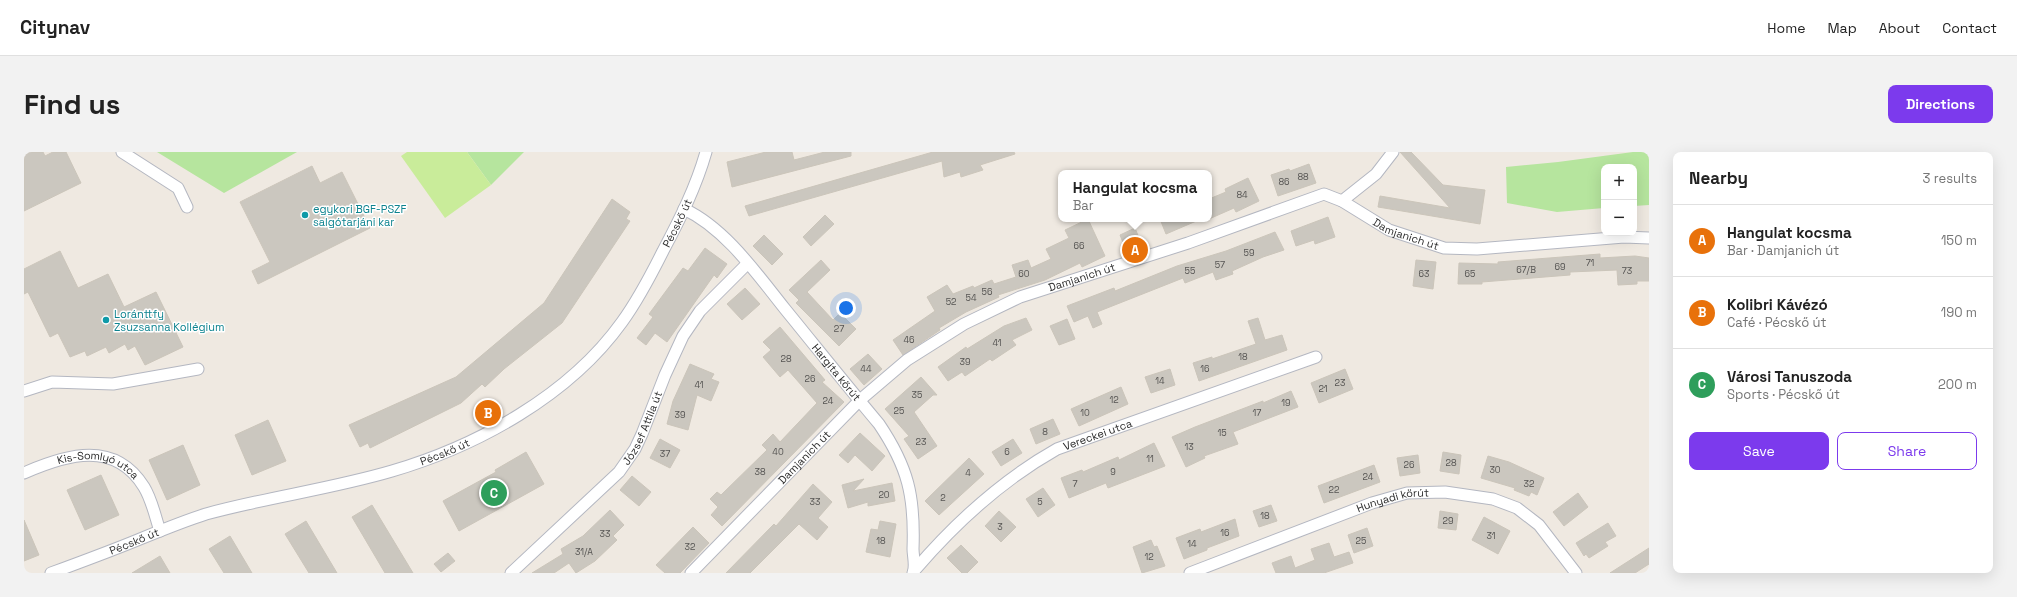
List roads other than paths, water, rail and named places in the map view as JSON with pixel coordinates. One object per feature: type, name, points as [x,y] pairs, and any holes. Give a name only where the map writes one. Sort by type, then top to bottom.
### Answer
[{"type":"street","points":[[122,152],[178,188],[188,207]]},
{"type":"street","name":"Pécskő út","points":[[51,573],[191,518],[392,471],[467,444],[495,429],[550,392],[590,359],[606,342],[634,304],[684,210],[706,152]]},
{"type":"street","points":[[1342,201],[1376,174],[1393,152]]},
{"type":"street","name":"Damjanich út","points":[[691,573],[860,400],[918,352],[964,324],[999,306],[1188,243],[1319,194],[1327,194],[1342,201],[1389,230],[1444,248],[1477,249],[1624,237],[1649,238]]},
{"type":"street","name":"Hargita körút","points":[[684,210],[700,217],[715,228],[747,264],[860,400],[879,424],[895,448],[907,476],[913,517],[913,572]]},
{"type":"street","name":"József Attila út","points":[[511,573],[618,472],[635,448],[671,360],[689,326],[714,296],[747,264]]},
{"type":"street","name":"Vereckei utca","points":[[913,572],[942,539],[979,504],[1007,482],[1057,449],[1316,357]]},
{"type":"street","points":[[24,391],[52,382],[113,384],[198,369]]},
{"type":"street","name":"Kis-Somlyó utca","points":[[24,473],[74,457],[90,455],[116,460],[131,470],[144,487],[160,530]]},
{"type":"street","name":"Hunyadi körút","points":[[1190,573],[1372,503],[1407,493],[1445,492],[1493,498],[1517,508],[1539,526],[1576,573]]},
{"type":"place","name":"egykori BGF-PSZF salgótarjáni kar","points":[[305,215]]},
{"type":"place","name":"Hangulat kocsma","points":[[1135,250]]},
{"type":"place","name":"Loránttfy Zsuzsanna Kollégium","points":[[106,320]]},
{"type":"place","name":"Kolibri Kávézó","points":[[488,413]]},
{"type":"place","name":"Városi Tanuszoda","points":[[494,493]]}]
